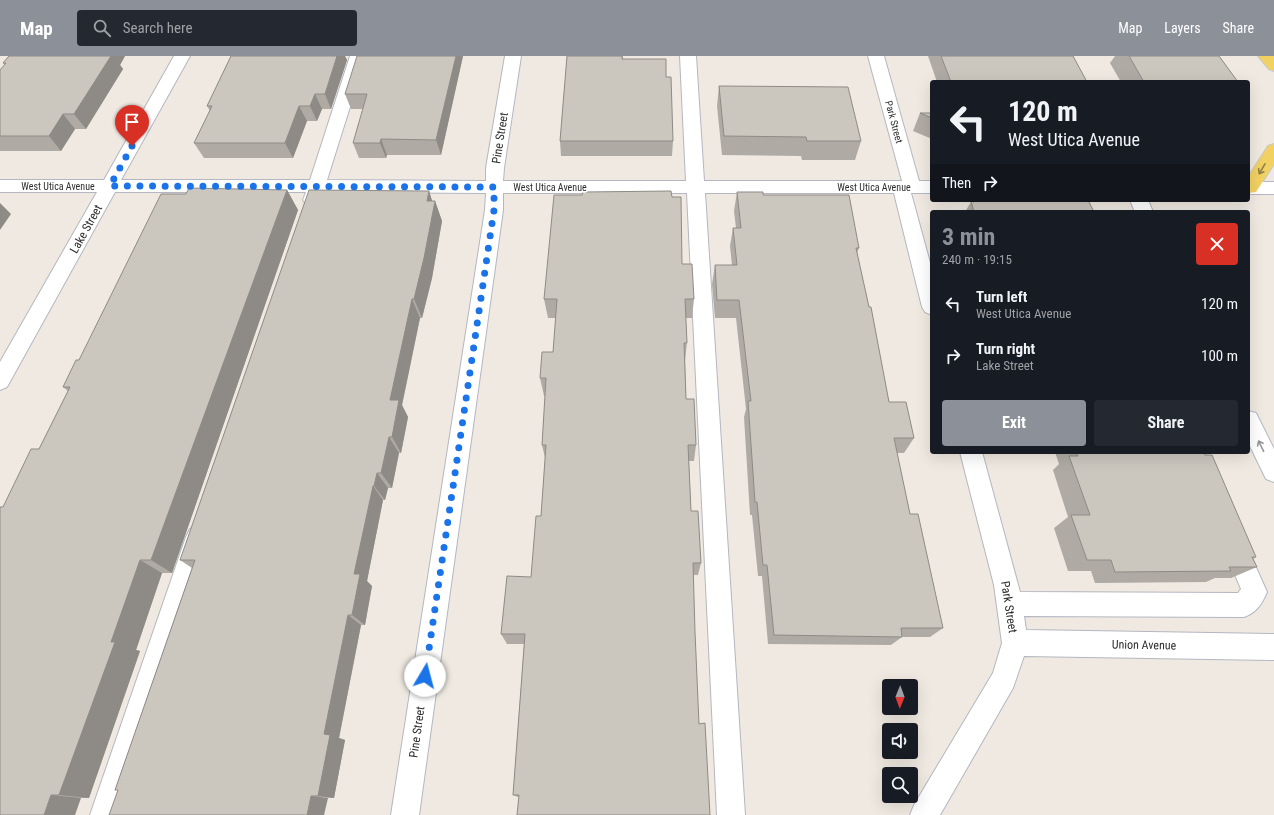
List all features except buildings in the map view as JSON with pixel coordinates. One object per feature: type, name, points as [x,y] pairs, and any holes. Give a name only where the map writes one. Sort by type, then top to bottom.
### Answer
[{"type":"main road","points":[[1266,56],[1274,66]]},
{"type":"main road","points":[[1250,186],[1274,150]]},
{"type":"street","name":"Lake Street","points":[[0,381],[182,56]]},
{"type":"street","points":[[306,219],[358,56]]},
{"type":"street","name":"Pine Street","points":[[405,815],[493,218],[495,168],[513,56]]},
{"type":"street","points":[[688,56],[694,187],[731,815]]},
{"type":"street","name":"Park Street","points":[[876,56],[930,298]]},
{"type":"street","name":"West Utica Avenue","points":[[0,186],[930,187]]},
{"type":"street","points":[[1250,188],[1274,188]]},
{"type":"street","points":[[1250,424],[1274,472]]},
{"type":"street","name":"Park Street","points":[[924,815],[1004,679],[1014,643],[1010,604],[972,454]]},
{"type":"street","points":[[104,815],[203,521]]},
{"type":"street","points":[[1010,604],[1244,605],[1255,592],[1226,526]]},
{"type":"street","name":"Union Avenue","points":[[1014,643],[1274,647]]},
{"type":"route","points":[[132,146],[110,186],[494,187],[494,210],[425,676]]}]
